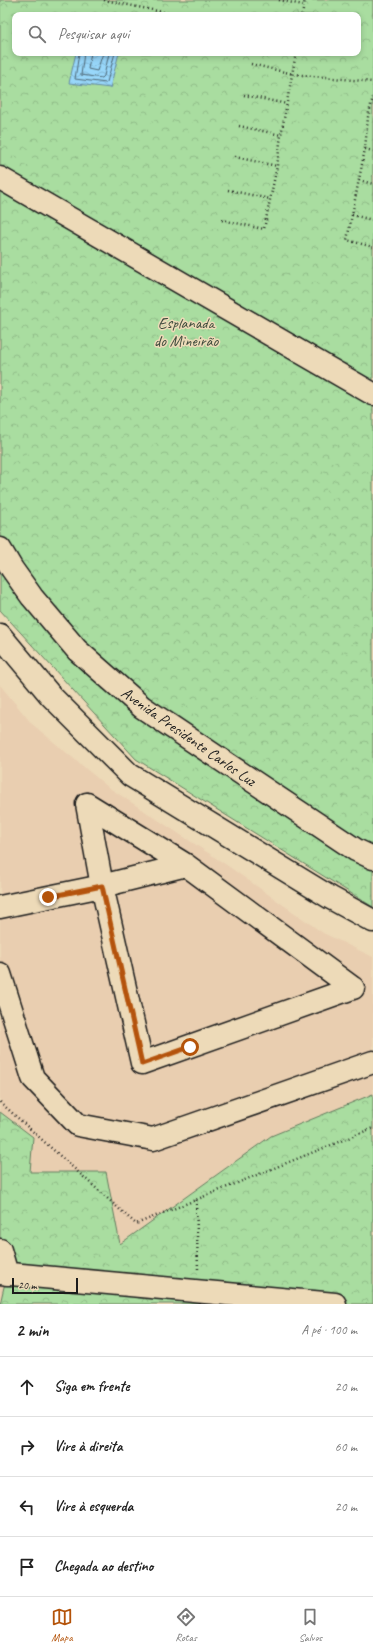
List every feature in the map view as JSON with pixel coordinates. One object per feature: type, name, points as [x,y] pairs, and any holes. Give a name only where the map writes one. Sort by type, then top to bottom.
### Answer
[{"type":"main road","points":[[0,178],[373,394]]},
{"type":"main road","name":"Avenida Presidente Carlos Luz","points":[[0,549],[32,597],[77,650],[142,707],[350,846],[373,858]]},
{"type":"main road","points":[[0,635],[51,696],[130,775],[331,898],[373,921]]},
{"type":"main road","points":[[87,804],[186,865],[353,988],[142,1064],[102,886],[87,804]]},
{"type":"main road","points":[[0,907],[102,886],[186,865]]},
{"type":"main road","points":[[0,974],[33,1078],[78,1125],[153,1139],[373,1062]]},
{"type":"main road","points":[[0,1250],[4,1273],[335,1304]]},
{"type":"path","points":[[104,0],[162,12]]},
{"type":"path","points":[[279,0],[303,5]]},
{"type":"path","points":[[302,12],[305,0]]},
{"type":"path","points":[[222,220],[264,229],[277,166],[286,104],[296,56]]},
{"type":"path","points":[[251,64],[293,74],[373,82]]},
{"type":"path","points":[[244,95],[286,104]]},
{"type":"path","points":[[373,97],[368,117],[365,149],[347,240],[373,248]]},
{"type":"path","points":[[368,117],[373,118]]},
{"type":"path","points":[[239,126],[281,134]]},
{"type":"path","points":[[365,149],[373,151]]},
{"type":"path","points":[[235,157],[277,166]]},
{"type":"path","points":[[359,180],[373,184]]},
{"type":"path","points":[[228,190],[270,199]]},
{"type":"path","points":[[352,214],[373,220]]},
{"type":"path","points":[[0,1102],[136,1224],[373,1128]]},
{"type":"path","points":[[196,1200],[198,1292]]},
{"type":"shaded area","points":[[0,685],[32,724],[108,787],[228,866],[323,933],[373,957],[373,1304],[0,1304]]},
{"type":"green space","name":"Esplanada do Mineirão","points":[[0,0],[373,0],[373,907],[136,759],[0,610]]},
{"type":"green space","points":[[373,1094],[373,1304],[0,1304],[7,1274],[0,1250],[0,1112],[33,1137],[30,1172],[106,1172],[120,1244],[271,1136]]},
{"type":"water","points":[[75,56],[118,56],[110,88],[69,83]]},
{"type":"route","points":[[48,897],[102,886],[142,1064],[190,1047]]}]
